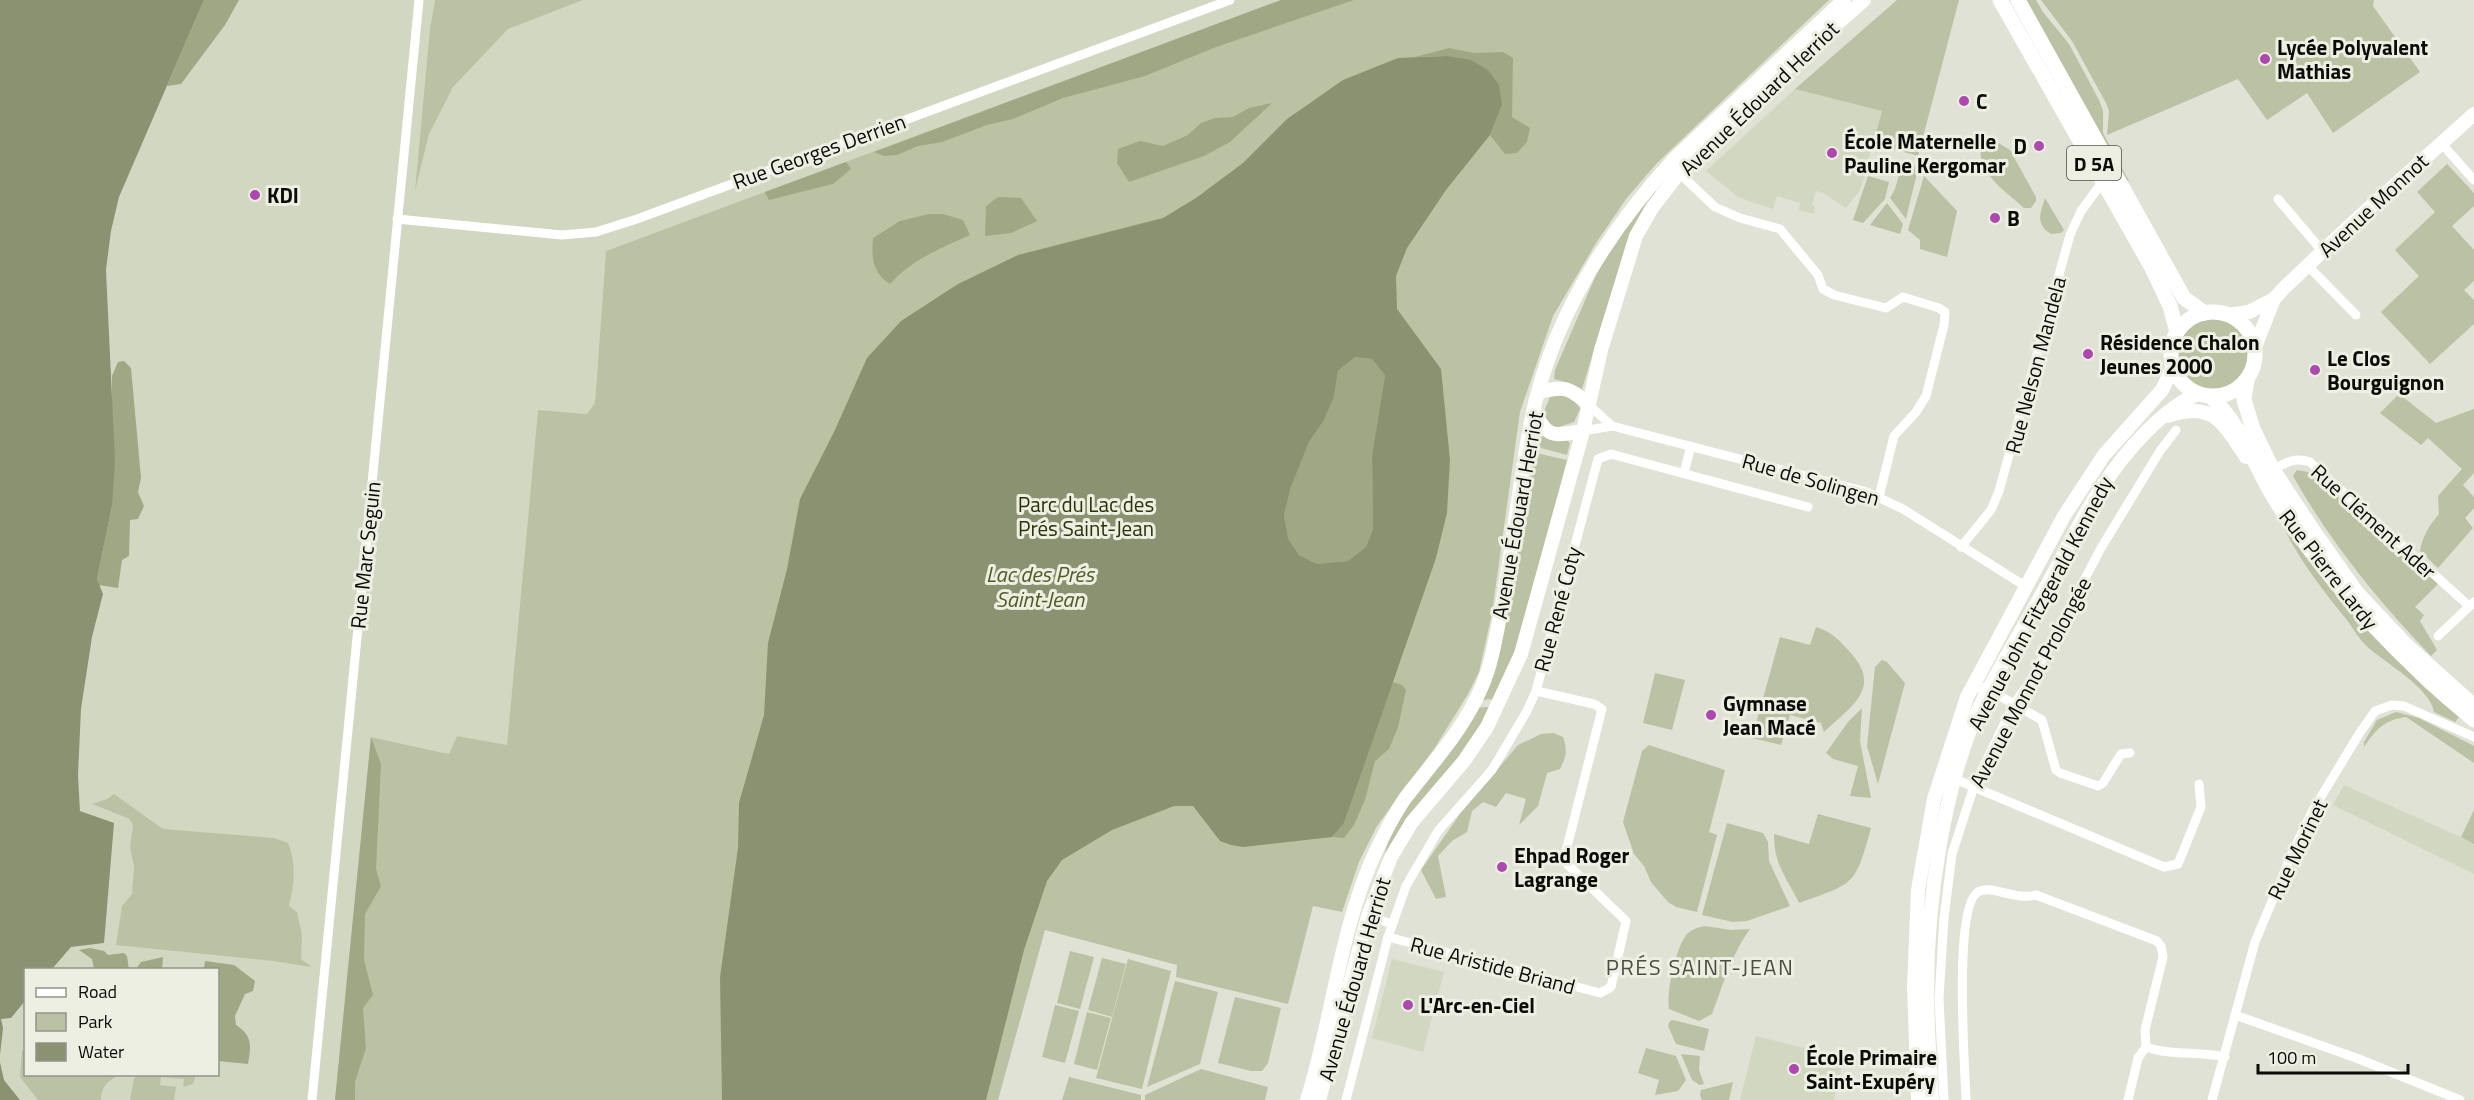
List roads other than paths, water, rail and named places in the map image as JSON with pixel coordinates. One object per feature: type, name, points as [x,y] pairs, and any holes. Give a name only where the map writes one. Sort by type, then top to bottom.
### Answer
[{"type":"main road","name":"Avenue Édouard Herriot","points":[[1307,1100],[1331,1011],[1347,932],[1364,879],[1393,817],[1448,747],[1483,685],[1504,592],[1529,430],[1561,325],[1609,239],[1631,208],[1676,157],[1844,0]]},
{"type":"main road","name":"Avenue Édouard Herriot","points":[[1319,1100],[1368,916],[1391,857],[1407,831],[1487,727],[1521,654],[1589,405],[1601,350],[1636,236],[1652,208],[1679,173],[1767,86],[1864,0]]},
{"type":"main road","name":"D 5A","points":[[2001,0],[2152,268],[2170,306],[2177,332]]},
{"type":"main road","name":"D 5A","points":[[2018,0],[2184,298],[2205,313]]},
{"type":"main road","name":"Avenue Monnot","points":[[2274,299],[2474,114]]},
{"type":"main road","points":[[2228,315],[2249,331],[2255,347],[2255,359],[2247,380],[2227,394],[2205,395],[2180,381],[2173,367],[2171,348],[2177,332],[2194,316],[2205,313],[2228,315],[2249,312],[2274,299]]},
{"type":"main road","points":[[2255,347],[2274,299]]},
{"type":"main road","name":"Avenue John Fitzgerald Kennedy","points":[[1932,1100],[1928,1023],[1928,958],[1939,851],[1955,779],[1982,689],[1982,669],[2064,516],[2104,455],[2162,390],[2173,367]]},
{"type":"main road","name":"Rue Pierre Lardy","points":[[2247,380],[2245,407],[2253,429],[2273,470],[2312,529],[2357,593],[2405,644],[2474,706]]},
{"type":"main road","points":[[1539,392],[1564,388],[1578,394],[1589,405]]},
{"type":"main road","name":"Avenue John Fitzgerald Kennedy","points":[[1918,1100],[1914,986],[1918,890],[1937,788],[1967,697],[1982,689],[2096,493],[2126,452],[2160,418],[2182,401],[2205,395]]},
{"type":"main road","name":"Rue Pierre Lardy","points":[[2205,395],[2229,414],[2275,500],[2333,581],[2369,623],[2440,692],[2474,720]]},
{"type":"main road","points":[[1534,410],[1539,422],[1549,434],[1561,435],[1582,431]]},
{"type":"main road","points":[[2160,418],[2190,410],[2208,413],[2221,420],[2275,500]]},
{"type":"street","name":"Rue Georges Derrien","points":[[397,219],[550,235],[596,232],[637,219],[1230,0]]},
{"type":"street","name":"Rue Marc Seguin","points":[[312,1100],[418,5]]},
{"type":"street","points":[[2441,143],[2474,180]]},
{"type":"street","points":[[1679,173],[1715,207],[1740,218],[1780,229],[1818,275],[1823,289],[1834,295],[1886,308],[1893,301],[1903,297],[1945,312],[1944,325],[1926,396],[1917,412],[1894,436],[1879,497]]},
{"type":"street","name":"Rue Nelson Mandela","points":[[1961,547],[1991,510],[1999,491],[2070,235],[2081,211],[2104,180]]},
{"type":"street","points":[[2278,199],[2323,252]]},
{"type":"street","points":[[2308,266],[2355,315]]},
{"type":"street","name":"Rue de Solingen","points":[[1589,405],[1612,426]]},
{"type":"street","name":"Rue de Solingen","points":[[1582,431],[1612,426],[1850,487],[1879,497],[1903,509],[2025,586]]},
{"type":"street","name":"Avenue Monnot Prolongée","points":[[1944,1100],[1939,998],[1944,918],[1952,854],[1974,786],[2014,704],[2033,677],[2101,548],[2160,451],[2176,430]]},
{"type":"street","points":[[1684,473],[1691,446]]},
{"type":"street","name":"Rue René Coty","points":[[1346,1100],[1392,924],[1406,886],[1438,831],[1491,770],[1527,711],[1536,691],[1598,459],[1611,454],[1808,507]]},
{"type":"street","name":"Rue Clément Ader","points":[[2273,470],[2290,459],[2310,462],[2471,604]]},
{"type":"street","points":[[2438,636],[2471,604]]},
{"type":"street","points":[[1982,689],[2042,720],[2056,770],[2060,773],[2098,786],[2103,783],[2121,754],[2130,753]]},
{"type":"street","name":"Rue Aristide Briand","points":[[1389,938],[1600,993],[1611,987],[1626,921],[1568,865],[1565,855],[1602,709],[1594,704],[1536,691]]},
{"type":"street","name":"Rue Morinet","points":[[2212,1100],[2255,942],[2289,859],[2313,810],[2375,711],[2392,705],[2403,706],[2474,737]]},
{"type":"street","points":[[1955,779],[2164,867],[2178,864],[2201,807],[2199,784]]},
{"type":"street","points":[[1966,1100],[1961,968],[1969,904],[1974,894],[1988,889],[2023,898],[2036,895],[2157,941],[2161,946],[2163,957],[2145,1030],[2146,1047],[2138,1058],[2128,1100]]},
{"type":"street","points":[[1368,916],[1392,924]]},
{"type":"street","points":[[2235,1015],[2359,1059],[2460,1100]]},
{"type":"street","points":[[2146,1047],[2224,1057]]},
{"type":"water","points":[[0,0],[204,0],[119,197],[111,231],[106,270],[115,461],[112,506],[97,579],[103,594],[92,637],[81,709],[78,775],[80,811],[114,823],[104,943],[71,947],[53,968],[24,968],[24,1002],[11,1018],[1,1019],[3,1028],[0,1055]]},
{"type":"water","name":"Lac des Prés Saint-Jean","points":[[1447,56],[1471,60],[1488,70],[1499,85],[1502,105],[1490,135],[1446,190],[1407,248],[1396,276],[1397,309],[1441,369],[1450,460],[1447,513],[1436,558],[1344,823],[1332,837],[1243,847],[1220,841],[1193,806],[1174,806],[1112,830],[1062,860],[1047,881],[1024,950],[986,1100],[722,1100],[720,977],[738,848],[739,803],[764,715],[768,643],[787,569],[800,499],[834,432],[867,358],[901,321],[958,284],[1018,255],[1163,218],[1196,198],[1243,163],[1287,119],[1343,80],[1398,58]],"holes":[[[1355,357],[1372,359],[1385,375],[1372,455],[1373,529],[1366,547],[1348,561],[1317,564],[1299,555],[1288,539],[1284,515],[1291,487],[1309,442],[1324,420],[1334,397],[1338,371]]]},
{"type":"water","points":[[0,1062],[4,1080],[20,1100],[0,1100]]},
{"type":"place","name":"Lycée Polyvalent Mathias","points":[[2265,59]]},
{"type":"place","name":"C","points":[[1964,101]]},
{"type":"place","name":"D","points":[[2039,146]]},
{"type":"place","name":"École Maternelle Pauline Kergomar","points":[[1832,153]]},
{"type":"place","name":"KDI","points":[[255,195]]},
{"type":"place","name":"B","points":[[1995,218]]},
{"type":"place","name":"Résidence Chalon Jeunes 2000","points":[[2088,354]]},
{"type":"place","name":"Le Clos Bourguignon","points":[[2315,370]]},
{"type":"place","name":"Gymnase Jean Macé","points":[[1711,715]]},
{"type":"place","name":"Ehpad Roger Lagrange","points":[[1502,867]]},
{"type":"place","name":"L'Arc-en-Ciel","points":[[1408,1005]]},
{"type":"place","name":"École Primaire Saint-Exupéry","points":[[1794,1069]]},
{"type":"district","name":"PRÉS SAINT-JEAN","points":[[1700,967]]},
{"type":"park label","name":"Parc du Lac des Prés Saint-Jean","points":[[1086,516]]}]
